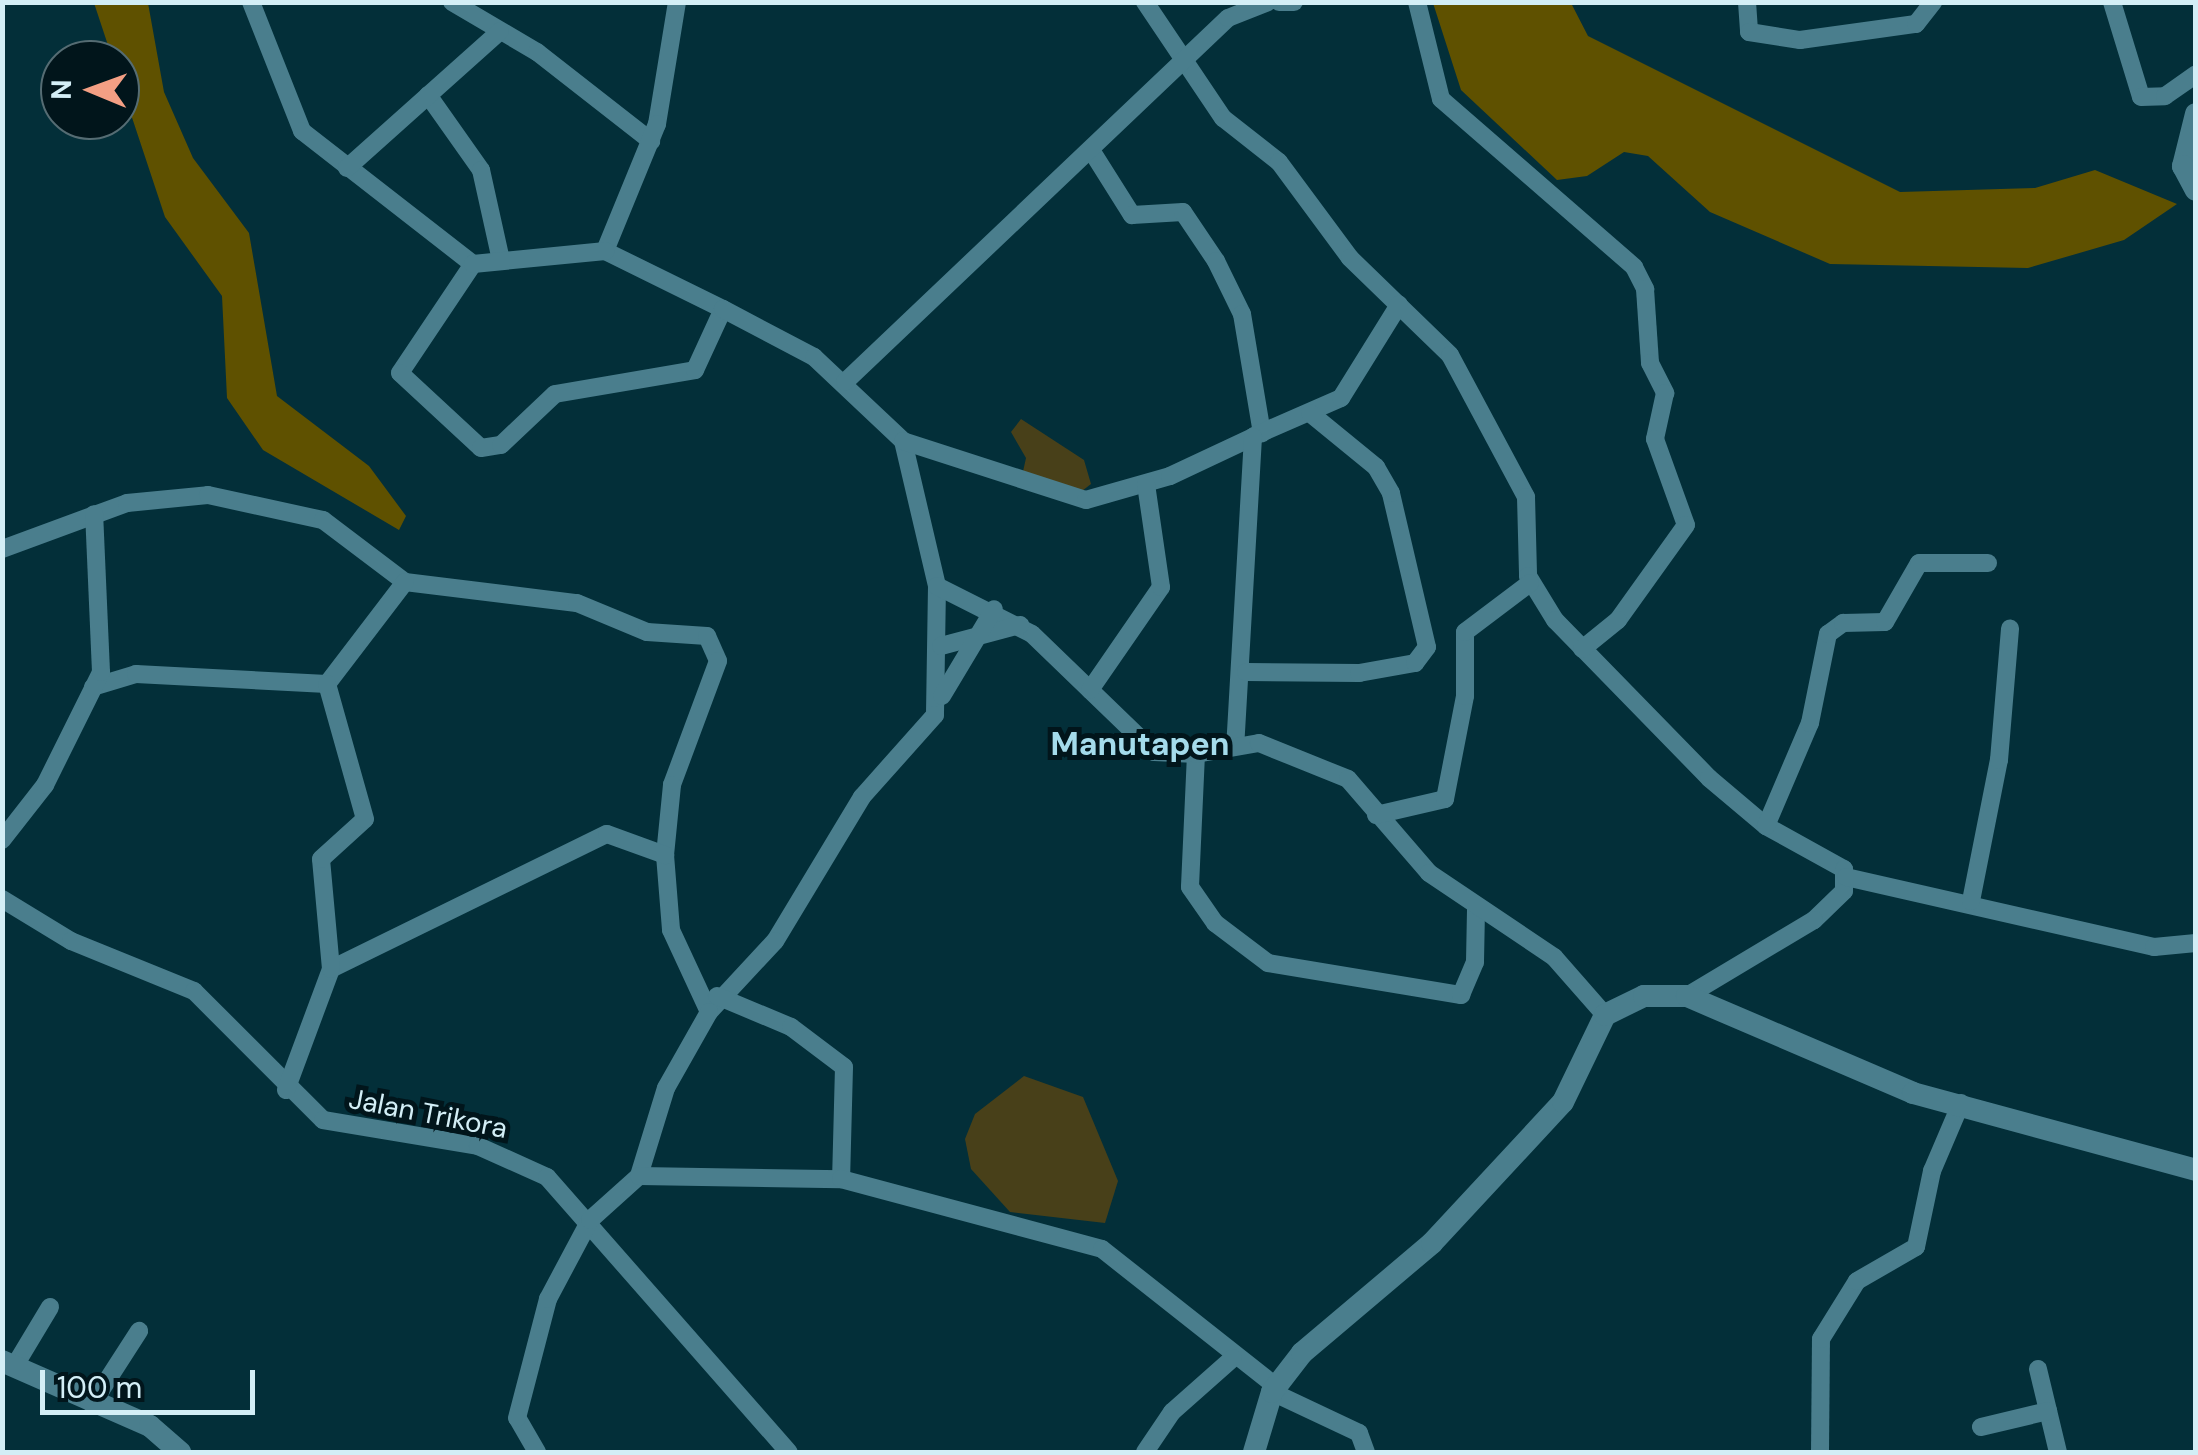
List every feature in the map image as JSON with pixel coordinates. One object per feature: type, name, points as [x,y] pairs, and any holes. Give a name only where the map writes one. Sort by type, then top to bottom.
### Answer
[{"type":"street","points":[[251,2],[302,131],[473,264],[605,251],[783,337],[845,382],[904,441],[1075,499],[1146,484],[1310,412],[1347,391],[1399,305]]},
{"type":"street","points":[[452,2],[500,31],[651,140]]},
{"type":"street","points":[[605,251],[651,140],[677,2]]},
{"type":"street","points":[[1144,2],[1183,64],[1399,305],[1450,355],[1517,477],[1530,583],[1582,649],[1766,826],[1837,862],[1846,877],[1970,901],[2154,947],[2196,943]]},
{"type":"street","points":[[845,382],[1228,18],[1268,2]]},
{"type":"street","points":[[1279,2],[1294,2]]},
{"type":"street","points":[[1418,2],[1441,99],[1634,268],[1645,288],[1650,363],[1665,393],[1655,439],[1686,525],[1618,620],[1582,649]]},
{"type":"street","points":[[1747,2],[1749,32],[1800,40],[1916,24],[1933,2]]},
{"type":"street","points":[[2112,2],[2140,97],[2165,96],[2196,74]]},
{"type":"street","points":[[347,168],[500,31]]},
{"type":"street","points":[[428,95],[481,170],[500,260]]},
{"type":"street","points":[[2196,114],[2183,166],[2196,190]]},
{"type":"street","points":[[1091,150],[1132,215],[1183,212],[1216,261],[1242,314],[1258,435],[1246,672],[1236,745]]},
{"type":"street","points":[[473,264],[400,373],[481,448],[501,444],[555,394],[696,370],[723,309]]},
{"type":"street","points":[[1246,672],[1359,673],[1415,663],[1427,646],[1392,493],[1376,468],[1310,412]]},
{"type":"street","points":[[904,441],[937,586],[942,697]]},
{"type":"street","points":[[1090,690],[1162,587],[1146,484]]},
{"type":"street","points":[[2,549],[94,514],[208,494],[298,512],[405,582],[577,603],[647,632],[707,636],[718,660],[672,785],[665,855],[672,930],[706,1004]]},
{"type":"street","points":[[2,840],[45,785],[93,687],[104,653],[94,514]]},
{"type":"street","points":[[1766,826],[1810,724],[1828,634],[1842,623],[1885,622],[1919,562],[1988,563]]},
{"type":"street","points":[[328,684],[405,582]]},
{"type":"street","points":[[1376,814],[1445,798],[1465,696],[1465,632],[1530,583]]},
{"type":"street","points":[[937,586],[1020,624],[1154,752],[1196,754],[1259,743],[1321,764],[1476,908],[1554,957],[1605,1015]]},
{"type":"street","points":[[537,1452],[521,1437],[519,1406],[548,1299],[590,1220],[639,1176],[666,1088],[706,1004],[728,996],[942,697],[994,609]]},
{"type":"street","points":[[941,646],[1020,624]]},
{"type":"street","points":[[1970,901],[2000,760],[2010,628]]},
{"type":"street","points":[[93,687],[136,674],[328,684]]},
{"type":"street","points":[[286,1090],[332,969],[321,859],[365,820],[328,684]]},
{"type":"street","points":[[1196,754],[1190,887],[1215,923],[1268,963],[1461,995],[1475,962],[1476,908]]},
{"type":"street","points":[[332,969],[607,834],[665,855]]},
{"type":"street","points":[[1686,996],[1814,920],[1846,877]]},
{"type":"street","name":"Jalan Trikora","points":[[2,898],[71,941],[194,991],[286,1090],[340,1127],[504,1154],[547,1177],[590,1220],[789,1452]]},
{"type":"street","points":[[728,996],[844,1067],[841,1179]]},
{"type":"street","points":[[1254,1452],[1274,1390],[1302,1353],[1432,1242],[1563,1102],[1605,1015],[1644,996],[1686,996],[1866,1076],[2196,1170]]},
{"type":"street","points":[[1820,1452],[1821,1339],[1857,1281],[1916,1247],[1932,1171],[1961,1103]]},
{"type":"street","points":[[639,1176],[841,1179],[1116,1255],[1274,1390],[1359,1433],[1366,1452]]},
{"type":"street","points":[[50,1308],[8,1364],[92,1404],[150,1426],[180,1452]]},
{"type":"street","points":[[92,1404],[139,1330]]},
{"type":"street","points":[[1146,1452],[1172,1412],[1233,1358]]},
{"type":"street","points":[[2038,1369],[2058,1452]]},
{"type":"street","points":[[1981,1426],[2048,1411]]},
{"type":"shaded area","points":[[94,3],[148,3],[164,92],[193,158],[249,233],[277,396],[369,466],[406,516],[399,530],[263,450],[227,398],[222,296],[165,217],[139,140],[140,40],[106,40]]},
{"type":"shaded area","points":[[1433,3],[1571,3],[1588,36],[1900,192],[2035,188],[2095,170],[2177,204],[2124,240],[2028,268],[1830,264],[1710,212],[1648,156],[1624,152],[1587,176],[1557,180],[1461,90]]},
{"type":"shaded area","points":[[1021,419],[1084,460],[1091,484],[1082,491],[1022,476],[1026,458],[1011,432]]},
{"type":"shaded area","points":[[1024,1076],[1083,1097],[1118,1181],[1105,1223],[1010,1212],[971,1169],[965,1139],[975,1114]]},
{"type":"district","name":"Manutapen","points":[[1140,744]]}]
